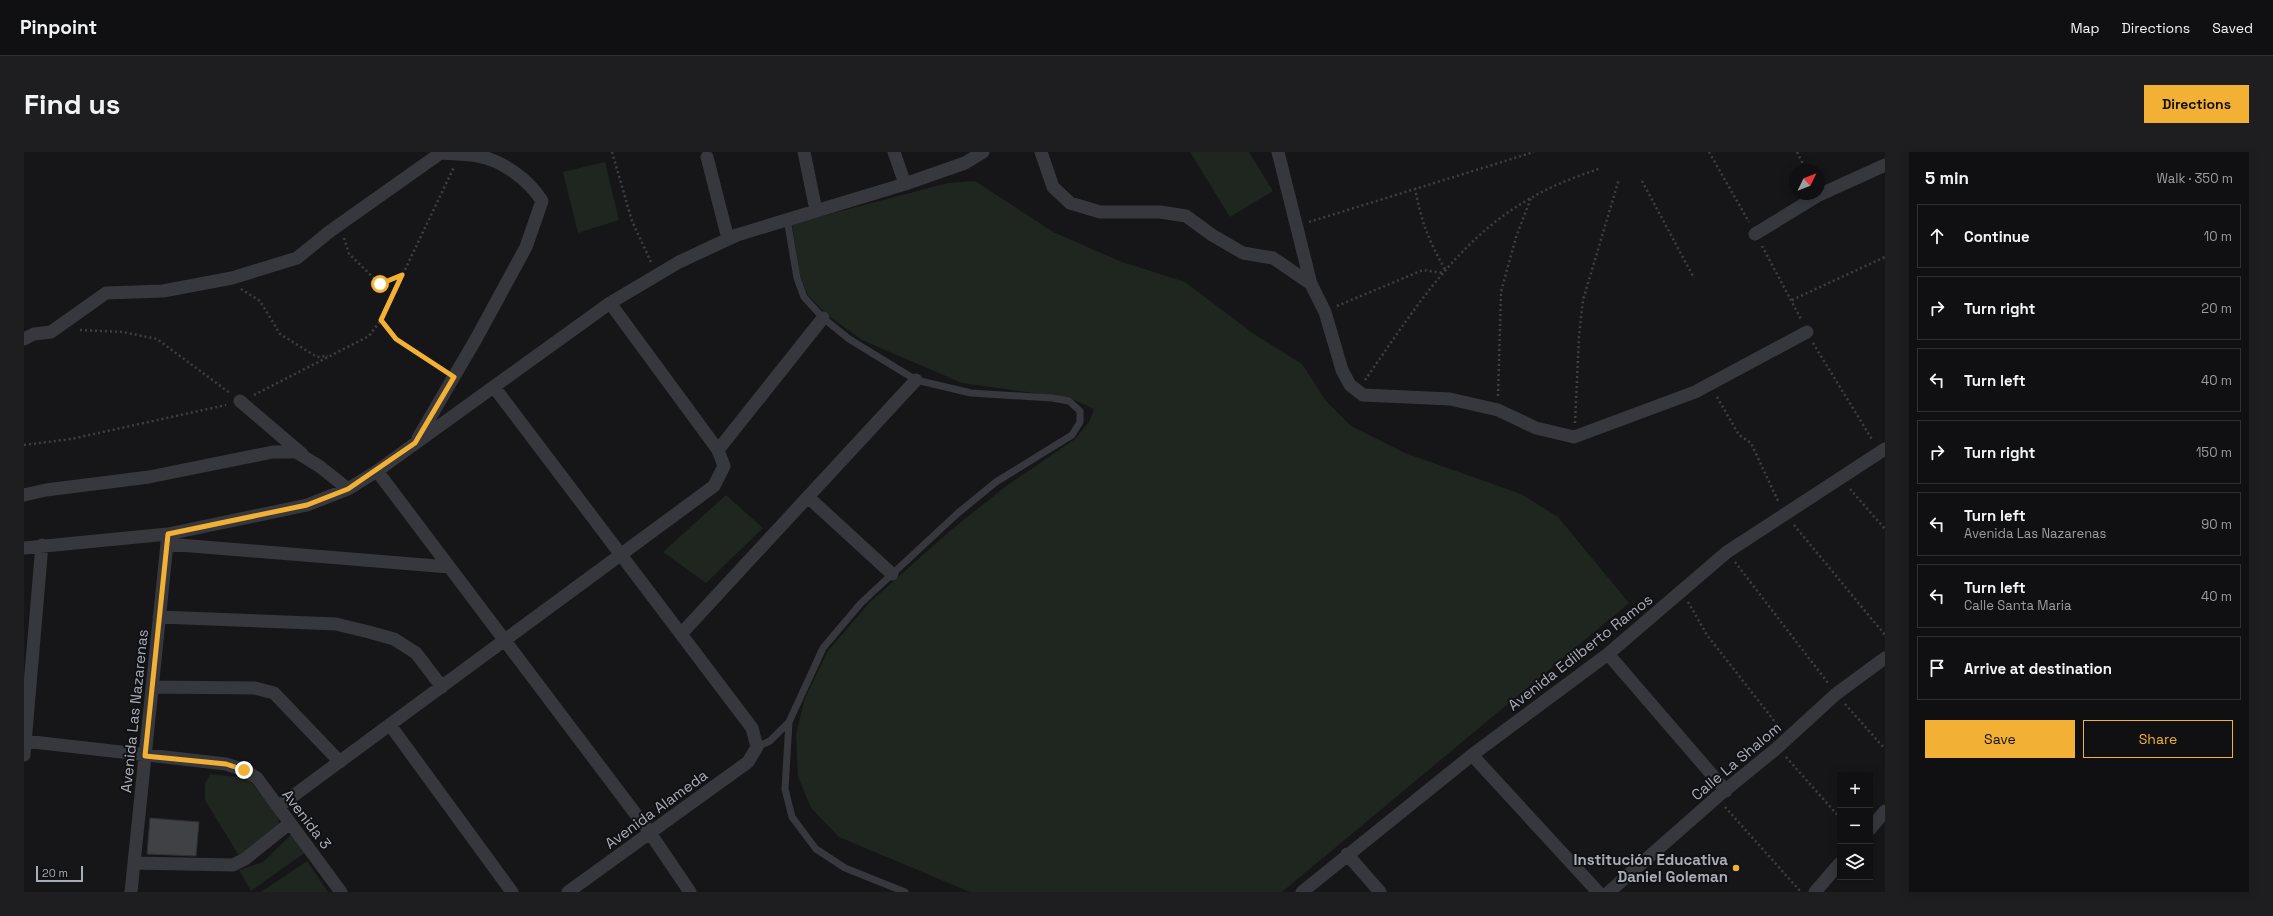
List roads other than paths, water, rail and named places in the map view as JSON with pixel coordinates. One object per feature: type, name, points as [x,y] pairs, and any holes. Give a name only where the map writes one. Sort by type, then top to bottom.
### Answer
[{"type":"street","points":[[24,339],[34,334],[51,332],[106,293],[163,291],[226,279],[297,258],[340,224],[442,152],[479,156],[503,165],[534,189],[542,201],[526,246],[454,377],[415,443]]},
{"type":"street","points":[[804,152],[816,210]]},
{"type":"street","points":[[894,152],[905,184]]},
{"type":"street","points":[[167,539],[307,505],[348,489],[377,471],[610,303],[678,262],[728,239],[787,219],[905,184],[965,163],[983,152]]},
{"type":"street","points":[[1041,152],[1053,187],[1070,203],[1100,212],[1160,212],[1186,216],[1212,236],[1243,253],[1273,258],[1311,284]]},
{"type":"street","points":[[1278,152],[1295,226],[1311,284],[1325,312],[1342,370],[1350,385],[1363,394],[1376,397],[1450,399],[1498,410],[1536,428],[1574,437],[1695,392],[1807,332]]},
{"type":"street","points":[[707,157],[728,239]]},
{"type":"street","points":[[1755,234],[1819,195],[1885,165]]},
{"type":"street","points":[[278,807],[714,486],[724,466],[718,450],[610,303]]},
{"type":"street","points":[[718,450],[823,318]]},
{"type":"street","points":[[681,634],[916,380]]},
{"type":"street","points":[[494,387],[752,728],[757,747]]},
{"type":"street","points":[[240,401],[309,460],[348,489]]},
{"type":"street","name":"Avenida Edilberto Ramos","points":[[1302,892],[1347,854],[1472,755],[1608,654],[1727,552],[1885,449]]},
{"type":"street","points":[[24,495],[46,490],[149,477],[273,452],[296,452],[309,460]]},
{"type":"street","points":[[377,471],[650,833],[690,892]]},
{"type":"street","points":[[808,497],[892,574]]},
{"type":"street","points":[[24,548],[42,545],[167,539],[449,567]]},
{"type":"street","name":"Avenida Las Nazarenas","points":[[131,892],[167,539]]},
{"type":"street","points":[[24,755],[42,545]]},
{"type":"street","points":[[159,617],[336,624],[369,632],[394,639],[416,653],[442,687]]},
{"type":"street","points":[[1608,654],[1721,794]]},
{"type":"street","name":"Calle La Shalom","points":[[1609,892],[1721,794],[1778,748],[1836,694],[1885,658]]},
{"type":"street","points":[[152,687],[255,688],[274,693],[340,762]]},
{"type":"street","points":[[390,725],[512,892]]},
{"type":"street","name":"Avenida 3","points":[[25,741],[145,756],[226,764],[244,770],[257,778],[341,892]]},
{"type":"street","name":"Avenida Alameda","points":[[568,892],[748,762],[757,747]]},
{"type":"street","points":[[1472,755],[1598,892]]},
{"type":"street","points":[[1873,826],[1885,812]]},
{"type":"street","points":[[134,863],[233,865],[245,859],[290,822]]},
{"type":"street","points":[[1347,854],[1380,892]]},
{"type":"street","points":[[1815,892],[1837,866]]},
{"type":"lane","points":[[757,747],[770,741],[789,722],[823,648],[861,603],[958,513],[996,482],[1072,435],[1080,422],[1080,410],[1069,401],[1052,398],[971,394],[916,380],[849,339],[823,318],[804,297],[797,278],[787,219]]},
{"type":"lane","points":[[789,722],[785,789],[792,817],[816,849],[846,868],[905,892]]},
{"type":"place","name":"Institución Educativa Daniel Goleman","points":[[1736,868]]}]
